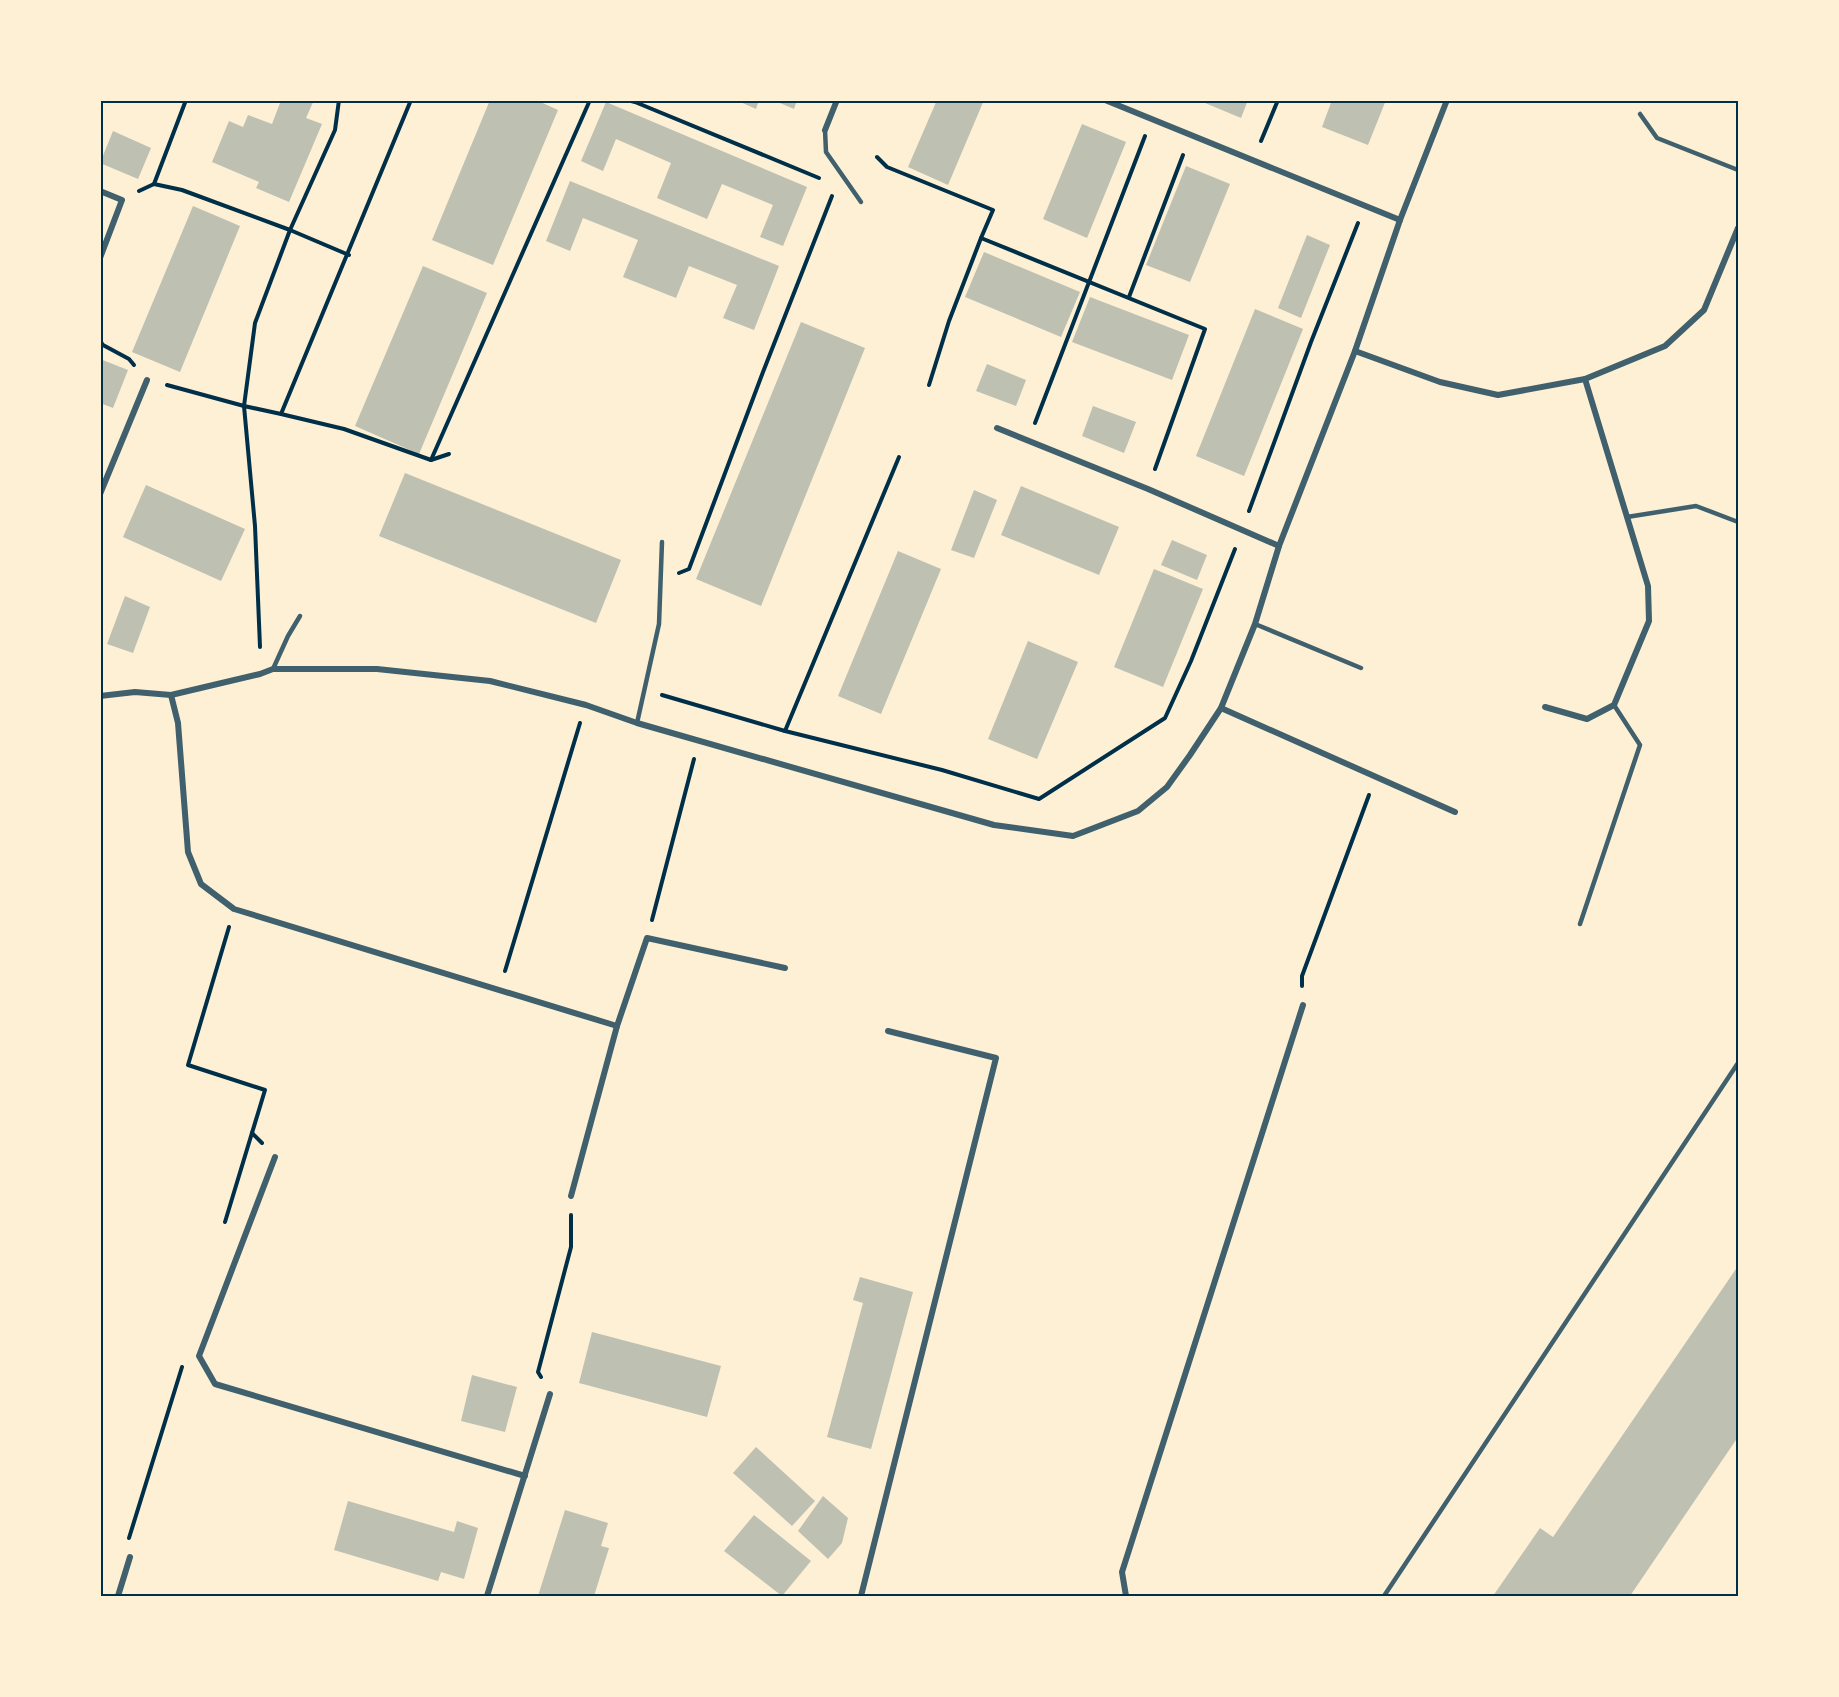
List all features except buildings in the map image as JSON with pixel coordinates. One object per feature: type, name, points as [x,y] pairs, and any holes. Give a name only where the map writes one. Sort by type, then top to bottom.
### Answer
[{"type":"street","points":[[825,130],[837,100]]},
{"type":"street","points":[[1105,100],[1400,220]]},
{"type":"street","points":[[100,696],[135,692],[171,695],[261,674],[273,669],[377,669],[490,681],[586,705],[637,723],[993,825],[1072,836],[1138,811],[1167,787],[1221,708],[1255,624],[1279,546],[1355,351],[1400,220],[1447,100]]},
{"type":"street","points":[[100,191],[122,200],[100,258]]},
{"type":"street","points":[[1355,351],[1440,382],[1498,394],[1585,379],[1665,346],[1704,310],[1738,232]]},
{"type":"street","points":[[1545,707],[1587,719],[1614,705],[1649,621],[1648,586],[1585,379]]},
{"type":"street","points":[[100,494],[147,380]]},
{"type":"street","points":[[996,428],[1148,489],[1279,546]]},
{"type":"street","points":[[171,695],[178,723],[188,852],[201,884],[234,909],[617,1026]]},
{"type":"street","points":[[1221,708],[1455,813]]},
{"type":"street","points":[[571,1196],[617,1026],[647,938],[785,968]]},
{"type":"street","points":[[1126,1596],[1122,1572],[1303,1005]]},
{"type":"street","points":[[861,1596],[996,1058],[888,1031]]},
{"type":"street","points":[[275,1156],[199,1356],[215,1384],[525,1476]]},
{"type":"street","points":[[487,1596],[550,1394]]},
{"type":"street","points":[[118,1596],[130,1557]]},
{"type":"lane","points":[[1640,114],[1657,138],[1738,170]]},
{"type":"lane","points":[[825,130],[826,153],[861,202]]},
{"type":"lane","points":[[1627,517],[1696,506],[1738,522]]},
{"type":"lane","points":[[637,723],[659,624],[662,543]]},
{"type":"lane","points":[[273,669],[300,616]]},
{"type":"lane","points":[[1255,624],[1361,668]]},
{"type":"lane","points":[[1580,924],[1640,745],[1614,705]]},
{"type":"lane","points":[[1384,1596],[1738,1064]]},
{"type":"path","points":[[154,184],[186,100]]},
{"type":"path","points":[[261,674],[255,526],[244,406],[255,322],[290,230],[335,130],[339,100]]},
{"type":"path","points":[[281,414],[411,100]]},
{"type":"path","points":[[431,460],[590,100]]},
{"type":"path","points":[[627,100],[820,178],[841,174]]},
{"type":"path","points":[[1253,160],[1278,100]]},
{"type":"path","points":[[1028,441],[1152,119]]},
{"type":"path","points":[[1129,297],[1191,135]]},
{"type":"path","points":[[877,157],[887,167],[993,210],[949,321],[929,385]]},
{"type":"path","points":[[661,582],[689,569],[841,174]]},
{"type":"path","points":[[122,200],[154,184],[182,190],[290,230],[348,255]]},
{"type":"path","points":[[644,690],[785,731],[942,770],[1039,799],[1165,718],[1191,661],[1311,342],[1365,206]]},
{"type":"path","points":[[981,238],[1204,329],[1148,489]]},
{"type":"path","points":[[244,406],[344,429],[431,460],[449,454]]},
{"type":"path","points":[[785,731],[899,457]]},
{"type":"path","points":[[499,989],[586,705]]},
{"type":"path","points":[[647,938],[699,741]]},
{"type":"path","points":[[1303,1005],[1302,976],[1375,777]]},
{"type":"path","points":[[225,1222],[265,1090],[188,1065],[234,909]]},
{"type":"path","points":[[550,1394],[538,1372],[571,1247],[571,1196]]},
{"type":"path","points":[[130,1557],[129,1538],[185,1358]]}]
